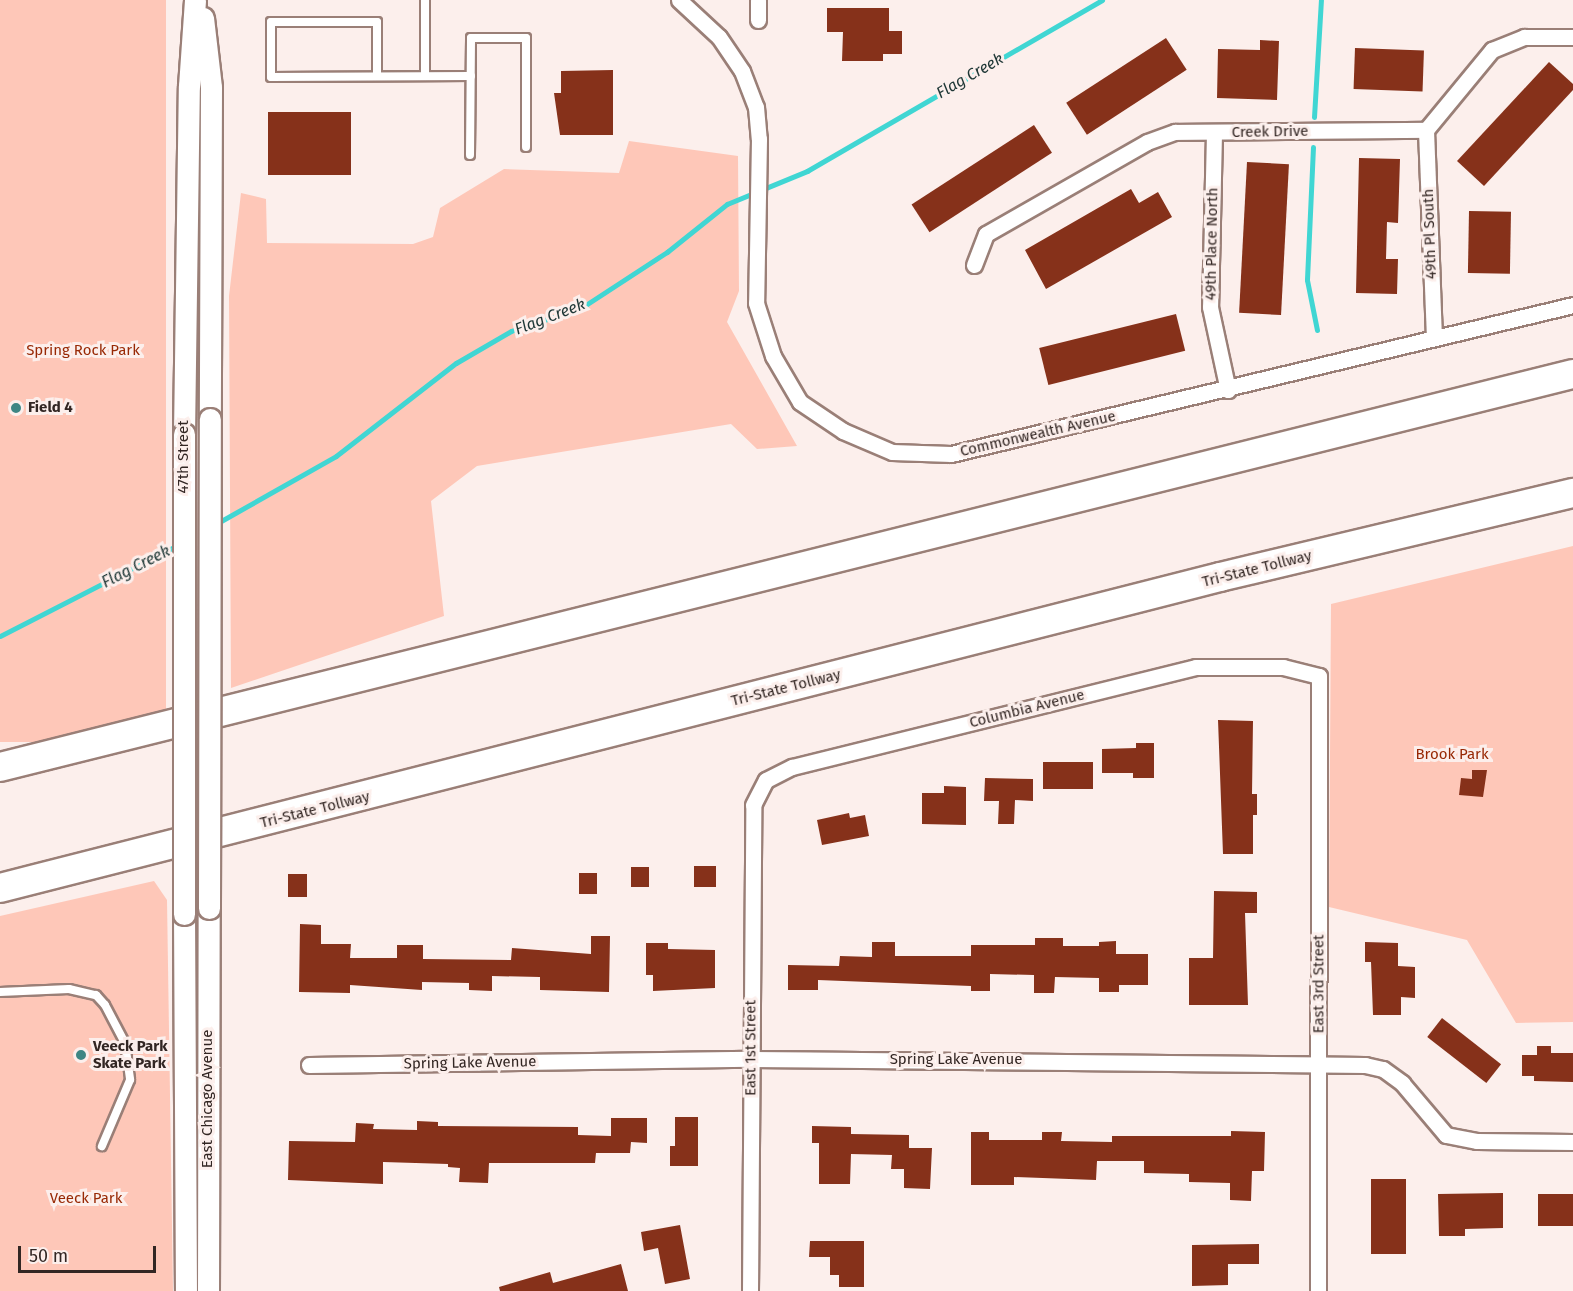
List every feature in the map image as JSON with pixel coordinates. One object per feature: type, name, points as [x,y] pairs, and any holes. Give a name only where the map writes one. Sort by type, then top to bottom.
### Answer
[{"type":"highway","points":[[0,767],[1573,374]]},
{"type":"highway","name":"Tri-State Tollway","points":[[0,888],[1220,578],[1573,493]]},
{"type":"main road","name":"47th Street","points":[[184,914],[184,434],[189,86],[195,0]]},
{"type":"main road","name":"47th Street","points":[[201,0],[211,87],[209,908]]},
{"type":"main road","name":"East Chicago Avenue","points":[[208,1291],[209,908]]},
{"type":"main road","name":"East Chicago Avenue","points":[[184,914],[186,1291]]},
{"type":"street","name":"Commonwealth Avenue","points":[[679,0],[719,37],[742,71],[756,107],[759,139],[756,303],[773,356],[800,402],[843,431],[892,452],[951,454],[1228,390],[1573,305]]},
{"type":"street","points":[[758,0],[758,20]]},
{"type":"street","points":[[1426,130],[1492,50],[1524,37],[1573,37]]},
{"type":"street","name":"Creek Drive","points":[[974,265],[986,234],[1147,142],[1175,132],[1426,130]]},
{"type":"street","name":"49th Pl South","points":[[1426,130],[1434,338]]},
{"type":"street","name":"49th Place North","points":[[1214,133],[1210,307],[1228,390]]},
{"type":"street","name":"Columbia Avenue","points":[[753,805],[766,780],[792,767],[1196,667],[1283,667],[1319,676]]},
{"type":"street","name":"East 3rd Street","points":[[1318,1291],[1319,676]]},
{"type":"street","name":"East 1st Street","points":[[750,1291],[753,805]]},
{"type":"street","name":"Spring Lake Avenue","points":[[309,1065],[750,1059],[1319,1063],[1383,1069],[1402,1083],[1446,1135],[1459,1139],[1573,1142]]},
{"type":"lane","points":[[425,0],[425,76]]},
{"type":"lane","points":[[377,76],[377,22],[271,22],[271,77],[471,76]]},
{"type":"lane","points":[[470,155],[471,38],[526,39],[526,147]]},
{"type":"lane","points":[[0,992],[69,988],[96,995],[105,1005],[125,1043],[130,1080],[102,1146]]},
{"type":"green space","name":"Spring Rock Park","points":[[0,0],[166,0],[166,742],[0,742]]},
{"type":"green space","points":[[629,141],[738,156],[739,291],[727,322],[797,446],[757,449],[731,424],[477,466],[431,501],[444,616],[231,688],[229,296],[241,193],[266,199],[267,243],[413,244],[433,237],[440,208],[504,169],[619,173]]},
{"type":"green space","name":"Brook Park","points":[[1573,546],[1573,1022],[1516,1023],[1467,940],[1329,907],[1331,604]]},
{"type":"green space","name":"Veeck Park","points":[[154,881],[167,900],[173,1291],[0,1291],[0,916]]},
{"type":"building","points":[[827,8],[889,8],[889,31],[902,31],[902,54],[883,54],[883,61],[842,61],[843,32],[827,32]]},
{"type":"building","points":[[1166,38],[1187,70],[1087,135],[1066,103]]},
{"type":"building","points":[[1260,40],[1279,41],[1277,100],[1217,98],[1218,49],[1260,50]]},
{"type":"building","points":[[1355,48],[1424,50],[1423,91],[1354,89]]},
{"type":"building","points":[[1549,62],[1573,84],[1573,90],[1484,186],[1457,161]]},
{"type":"building","points":[[613,70],[613,135],[560,135],[554,93],[561,93],[561,71]]},
{"type":"building","points":[[268,112],[351,112],[351,175],[268,175]]},
{"type":"building","points":[[1034,125],[1052,153],[930,232],[912,205]]},
{"type":"building","points":[[1359,158],[1400,159],[1398,223],[1387,222],[1386,259],[1398,259],[1397,294],[1356,293]]},
{"type":"building","points":[[1247,162],[1289,164],[1281,315],[1239,313]]},
{"type":"building","points":[[1131,189],[1139,203],[1158,192],[1172,217],[1046,289],[1025,250]]},
{"type":"building","points":[[1469,211],[1511,212],[1510,274],[1468,273]]},
{"type":"building","points":[[1176,314],[1185,351],[1048,385],[1039,348]]},
{"type":"building","points":[[1218,720],[1253,721],[1252,794],[1257,794],[1257,815],[1253,815],[1253,854],[1223,854]]},
{"type":"building","points":[[1136,743],[1154,743],[1154,778],[1133,778],[1133,773],[1102,773],[1102,749],[1136,748]]},
{"type":"building","points":[[1043,762],[1093,762],[1093,789],[1043,789]]},
{"type":"building","points":[[1472,770],[1487,770],[1483,797],[1459,795],[1461,778],[1472,779]]},
{"type":"building","points":[[985,778],[1033,779],[1033,801],[1015,800],[1014,824],[998,824],[999,801],[984,801]]},
{"type":"building","points":[[944,786],[966,787],[966,825],[922,824],[922,793],[944,793]]},
{"type":"building","points":[[849,813],[850,818],[865,815],[869,836],[822,845],[817,820]]},
{"type":"building","points":[[694,866],[716,866],[716,887],[694,887]]},
{"type":"building","points":[[631,867],[649,867],[649,887],[631,887]]},
{"type":"building","points":[[579,873],[597,873],[597,894],[579,894]]},
{"type":"building","points":[[288,874],[307,874],[307,897],[288,897]]},
{"type":"building","points":[[1214,891],[1257,892],[1257,913],[1245,913],[1248,1005],[1189,1005],[1189,958],[1213,958]]},
{"type":"building","points":[[300,924],[321,925],[321,944],[351,944],[350,958],[397,958],[397,945],[423,945],[423,959],[511,960],[512,948],[591,954],[591,936],[610,936],[609,992],[540,990],[540,977],[492,976],[492,991],[469,990],[469,983],[422,982],[422,990],[350,985],[350,993],[299,992]]},
{"type":"building","points":[[1035,938],[1063,938],[1063,946],[1099,946],[1099,942],[1116,941],[1116,954],[1148,954],[1148,985],[1119,985],[1119,992],[1099,992],[1099,978],[1055,977],[1054,993],[1034,993],[1034,975],[990,974],[990,991],[971,991],[971,986],[818,980],[818,990],[788,990],[788,965],[839,966],[840,956],[872,957],[872,942],[895,942],[895,956],[971,956],[971,945],[1035,945]]},
{"type":"building","points":[[1365,942],[1398,943],[1398,966],[1415,967],[1415,998],[1401,997],[1401,1015],[1373,1015],[1371,962],[1365,962]]},
{"type":"building","points":[[646,943],[668,943],[668,949],[715,950],[715,988],[653,991],[653,975],[646,975]]},
{"type":"building","points":[[1442,1018],[1501,1064],[1486,1083],[1427,1037]]},
{"type":"building","points":[[1537,1046],[1551,1046],[1551,1053],[1573,1053],[1573,1082],[1534,1081],[1534,1076],[1522,1076],[1522,1055],[1537,1055]]},
{"type":"building","points":[[675,1117],[698,1117],[698,1166],[670,1166],[670,1146],[675,1146]]},
{"type":"building","points":[[611,1118],[647,1118],[647,1143],[631,1142],[630,1153],[596,1153],[595,1163],[489,1163],[488,1183],[459,1182],[460,1168],[448,1167],[448,1164],[383,1162],[383,1184],[288,1180],[289,1141],[355,1142],[356,1123],[374,1124],[373,1129],[417,1130],[417,1121],[438,1122],[438,1126],[578,1127],[578,1135],[611,1136]]},
{"type":"building","points":[[812,1126],[851,1127],[851,1134],[909,1135],[909,1148],[932,1148],[930,1189],[904,1188],[904,1169],[891,1169],[892,1155],[851,1154],[850,1184],[819,1184],[819,1143],[812,1143]]},
{"type":"building","points":[[1231,1131],[1265,1132],[1264,1171],[1252,1171],[1251,1201],[1230,1200],[1230,1183],[1189,1182],[1189,1174],[1144,1173],[1144,1161],[1097,1161],[1096,1180],[1014,1177],[1014,1185],[971,1185],[971,1132],[989,1132],[989,1140],[1042,1140],[1042,1132],[1062,1132],[1061,1141],[1112,1142],[1112,1136],[1231,1136]]},
{"type":"building","points":[[1371,1179],[1406,1179],[1406,1254],[1371,1254]]},
{"type":"building","points":[[1503,1193],[1503,1228],[1465,1229],[1465,1236],[1439,1236],[1438,1194]]},
{"type":"building","points":[[1538,1194],[1573,1194],[1573,1226],[1538,1226]]},
{"type":"building","points":[[680,1225],[690,1279],[665,1284],[658,1248],[644,1251],[641,1232]]},
{"type":"building","points":[[810,1241],[864,1241],[864,1287],[839,1287],[839,1275],[830,1275],[830,1257],[809,1257]]},
{"type":"building","points":[[1259,1244],[1259,1264],[1228,1264],[1228,1285],[1192,1286],[1192,1245]]},
{"type":"building","points":[[621,1264],[628,1291],[500,1291],[499,1287],[550,1272],[553,1283]]},
{"type":"waterway","name":"Flag Creek","points":[[214,525],[336,456],[456,363],[511,331],[581,308],[667,252],[727,204],[807,171],[1102,0]]},
{"type":"waterway","points":[[1314,117],[1321,0]]},
{"type":"waterway","points":[[1313,147],[1307,280],[1317,330]]},
{"type":"waterway","name":"Flag Creek","points":[[0,636],[178,545]]},
{"type":"place","name":"Field 4","points":[[16,408]]},
{"type":"place","name":"Veeck Park Skate Park","points":[[81,1055]]}]
